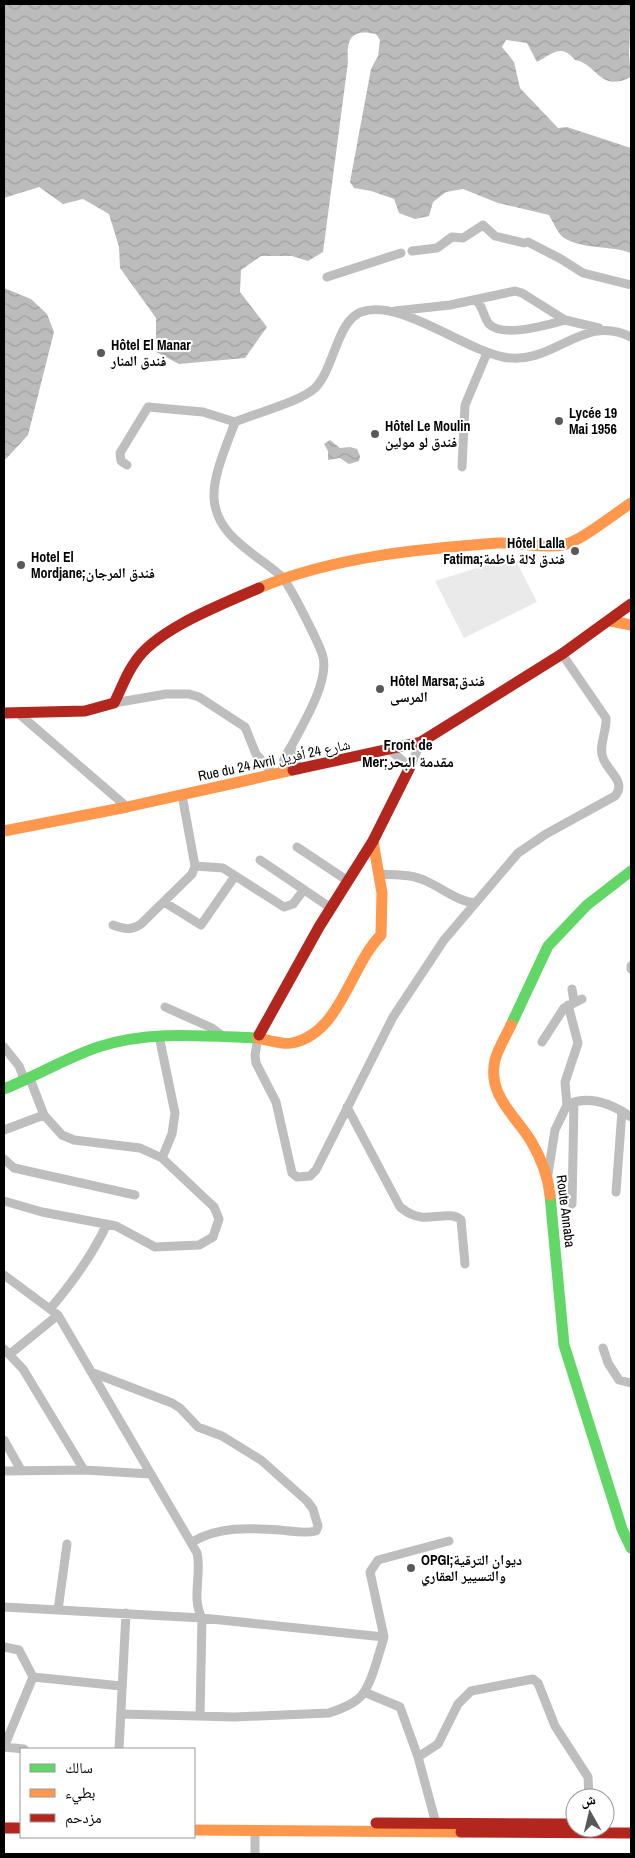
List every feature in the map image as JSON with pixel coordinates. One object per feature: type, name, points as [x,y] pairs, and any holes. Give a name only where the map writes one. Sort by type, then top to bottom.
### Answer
[{"type":"street","points":[[412,251],[437,248],[452,237],[463,238],[469,232],[483,225],[494,236],[526,243],[561,259],[583,273],[631,285]]},
{"type":"street","points":[[327,277],[401,253]]},
{"type":"street","points":[[127,465],[121,461],[120,453],[148,407],[203,412],[235,422],[286,402],[314,388],[331,362],[348,322],[355,315],[371,310],[395,311],[433,308],[515,291],[522,292],[565,320],[621,331],[631,337]]},
{"type":"street","points":[[476,300],[488,322],[499,330],[539,326],[565,320]]},
{"type":"street","points":[[395,311],[487,354],[510,358],[528,357],[549,352],[585,333],[606,329]]},
{"type":"street","points":[[462,467],[465,406],[487,354]]},
{"type":"street","points":[[4,713],[85,711],[114,703],[166,694],[189,694],[199,697],[245,727],[256,754],[278,774],[284,758],[319,689],[324,666],[320,647],[283,578],[231,535],[223,525],[216,508],[215,486],[235,422]]},
{"type":"street","points":[[114,703],[135,661],[155,639],[222,604],[283,578],[331,565],[435,548],[505,543],[562,545],[588,532],[631,503]]},
{"type":"street","name":"Rue du 24 Avril شارع 24 أفريل","points":[[4,831],[127,807],[422,742],[562,654],[611,621],[631,604]]},
{"type":"street","points":[[611,621],[631,625]]},
{"type":"street","points":[[422,742],[373,841],[331,908],[258,1038],[255,1056],[256,1063],[276,1102],[292,1173],[297,1177],[310,1176],[316,1170],[393,1017],[435,952],[475,903],[518,853],[546,834],[619,792],[618,780],[602,755],[606,718],[562,654]]},
{"type":"street","points":[[18,713],[127,807]]},
{"type":"street","points":[[291,747],[299,770]]},
{"type":"street","points":[[390,750],[410,767]]},
{"type":"street","points":[[113,925],[134,929],[192,874],[195,866],[182,795]]},
{"type":"street","points":[[4,1089],[100,1047],[159,1036],[258,1038],[282,1044],[296,1043],[312,1036],[325,1024],[348,990],[370,947],[381,935],[383,906],[380,874],[373,841]]},
{"type":"street","points":[[297,847],[348,881]]},
{"type":"street","points":[[260,860],[282,873],[303,891],[331,908]]},
{"type":"street","points":[[195,866],[219,867],[284,907],[293,904],[303,891]]},
{"type":"street","name":"Route Annaba","points":[[631,871],[618,880],[556,935],[548,946],[495,1061],[495,1082],[501,1103],[537,1152],[548,1180],[564,1345],[574,1382],[591,1426],[622,1529],[631,1548]]},
{"type":"street","points":[[380,874],[413,876],[425,880],[451,895],[475,903]]},
{"type":"street","points":[[164,902],[202,925],[236,876]]},
{"type":"street","points":[[572,989],[575,1002],[578,1043],[566,1082],[570,1103],[572,1204]]},
{"type":"street","points":[[542,1042],[561,1012],[575,1002]]},
{"type":"street","points":[[165,1007],[212,1028],[224,1037]]},
{"type":"street","points":[[159,1036],[175,1113],[172,1134],[162,1158]]},
{"type":"street","points":[[4,1047],[27,1080],[44,1115],[62,1135],[74,1140],[140,1148],[162,1158],[214,1207],[219,1219],[213,1237],[199,1245],[155,1247],[116,1226],[42,1212],[4,1201]]},
{"type":"street","points":[[548,1180],[555,1130],[570,1103],[588,1099],[622,1111],[631,1117]]},
{"type":"street","points":[[347,1107],[400,1207],[411,1215],[423,1218],[454,1216],[461,1220],[465,1264]]},
{"type":"street","points":[[616,1192],[622,1111]]},
{"type":"street","points":[[4,1130],[44,1115]]},
{"type":"street","points":[[4,1159],[14,1168],[135,1195]]},
{"type":"street","points":[[84,1470],[23,1369],[7,1351],[54,1312],[95,1249],[107,1224]]},
{"type":"street","points":[[4,1275],[54,1312],[192,1542],[198,1560],[198,1606],[202,1618],[200,1716]]},
{"type":"street","points":[[603,1348],[608,1363],[619,1380],[631,1383]]},
{"type":"street","points":[[91,1372],[172,1403],[180,1408],[198,1427],[222,1436],[261,1460],[307,1501],[313,1509],[318,1526],[316,1531],[307,1533],[271,1530],[218,1530],[207,1533],[192,1542]]},
{"type":"street","points":[[4,1440],[21,1470]]},
{"type":"street","points":[[4,1471],[84,1470],[151,1474]]},
{"type":"street","points":[[121,1714],[235,1717],[329,1713],[358,1700],[364,1692],[384,1637],[370,1572],[375,1563],[378,1560],[449,1541]]},
{"type":"street","points":[[58,1610],[67,1544]]},
{"type":"street","points":[[4,1607],[202,1618],[384,1637]]},
{"type":"street","points":[[119,1748],[126,1613]]},
{"type":"street","points":[[4,1647],[19,1650],[33,1677],[4,1747],[20,1749]]},
{"type":"street","points":[[33,1677],[121,1686]]},
{"type":"street","points":[[418,1757],[438,1744],[458,1704],[470,1691],[533,1679],[538,1683],[555,1726],[588,1777],[589,1788]]},
{"type":"street","points":[[364,1692],[400,1707],[418,1757],[437,1828]]},
{"type":"street","points":[[4,1819],[20,1819]]},
{"type":"street","points":[[195,1821],[631,1832]]},
{"type":"street","points":[[195,1830],[437,1828],[565,1824]]},
{"type":"street","points":[[615,1824],[631,1825]]},
{"type":"street","points":[[4,1828],[20,1828]]},
{"type":"street","points":[[255,1830],[255,1854]]},
{"type":"shaded area","points":[[516,561],[537,602],[464,638],[435,581],[493,563]]},
{"type":"water","points":[[4,4],[631,4],[629,55],[631,77],[620,81],[612,82],[605,80],[565,52],[552,53],[537,62],[527,43],[506,40],[502,47],[514,62],[520,88],[558,128],[567,127],[631,148],[631,253],[572,242],[560,234],[549,215],[498,203],[463,189],[446,192],[433,202],[429,216],[415,219],[399,213],[394,199],[371,191],[354,188],[350,182],[371,69],[378,56],[380,40],[376,34],[356,34],[349,41],[348,47],[348,62],[323,252],[308,261],[292,256],[261,256],[241,270],[240,292],[267,327],[245,358],[179,364],[156,352],[156,318],[120,268],[119,247],[109,214],[83,199],[63,204],[39,187],[4,198]]},
{"type":"water","points":[[4,288],[31,299],[47,314],[54,332],[28,435],[4,461]]},
{"type":"water","points":[[330,440],[340,448],[350,447],[357,449],[360,456],[359,461],[349,464],[340,458],[328,460],[328,451],[324,444]]},
{"type":"traffic: fast","points":[[511,1025],[548,946],[587,905],[631,871]]},
{"type":"traffic: fast","points":[[4,1089],[86,1051],[117,1042],[137,1038],[177,1035],[258,1038],[259,1035]]},
{"type":"traffic: fast","points":[[550,1195],[564,1345],[622,1529],[631,1548]]},
{"type":"traffic: slow","points":[[259,588],[287,577],[316,569],[376,556],[498,543],[563,545],[588,533],[631,503]]},
{"type":"traffic: slow","points":[[611,621],[631,625]]},
{"type":"traffic: slow","points":[[4,831],[127,807],[293,770]]},
{"type":"traffic: slow","points":[[258,1038],[280,1043],[292,1043],[309,1037],[334,1013],[370,948],[381,935],[382,893],[373,841]]},
{"type":"traffic: slow","points":[[511,1025],[495,1060],[495,1084],[504,1104],[531,1141],[538,1154],[544,1167],[550,1195]]},
{"type":"traffic: slow","points":[[195,1830],[461,1832]]},
{"type":"traffic: jam","points":[[4,713],[85,711],[114,703],[135,662],[158,639],[191,619],[259,588]]},
{"type":"traffic: jam","points":[[293,770],[421,742],[562,654],[631,604]]},
{"type":"traffic: jam","points":[[259,1035],[319,927],[373,841],[410,767]]},
{"type":"traffic: jam","points":[[376,1823],[565,1824]]},
{"type":"traffic: jam","points":[[4,1828],[20,1828]]},
{"type":"traffic: jam","points":[[461,1832],[631,1833]]},
{"type":"place","name":"Hôtel El Manar فندق المنار","points":[[101,353]]},
{"type":"place","name":"Lycée 19 Mai 1956","points":[[559,421]]},
{"type":"place","name":"Hôtel Le Moulin فندق لو مولين","points":[[375,434]]},
{"type":"place","name":"Hôtel Lalla Fatima;فندق لالة فاطمة","points":[[575,551]]},
{"type":"place","name":"Hotel El Mordjane;فندق المرجان","points":[[21,565]]},
{"type":"place","name":"Hôtel Marsa;فندق المرسى","points":[[380,689]]},
{"type":"place","name":"OPGI;ديوان الترقية والتسيير العقاري","points":[[411,1568]]},
{"type":"district","name":"Front de Mer;مقدمة البحر","points":[[408,752]]}]
